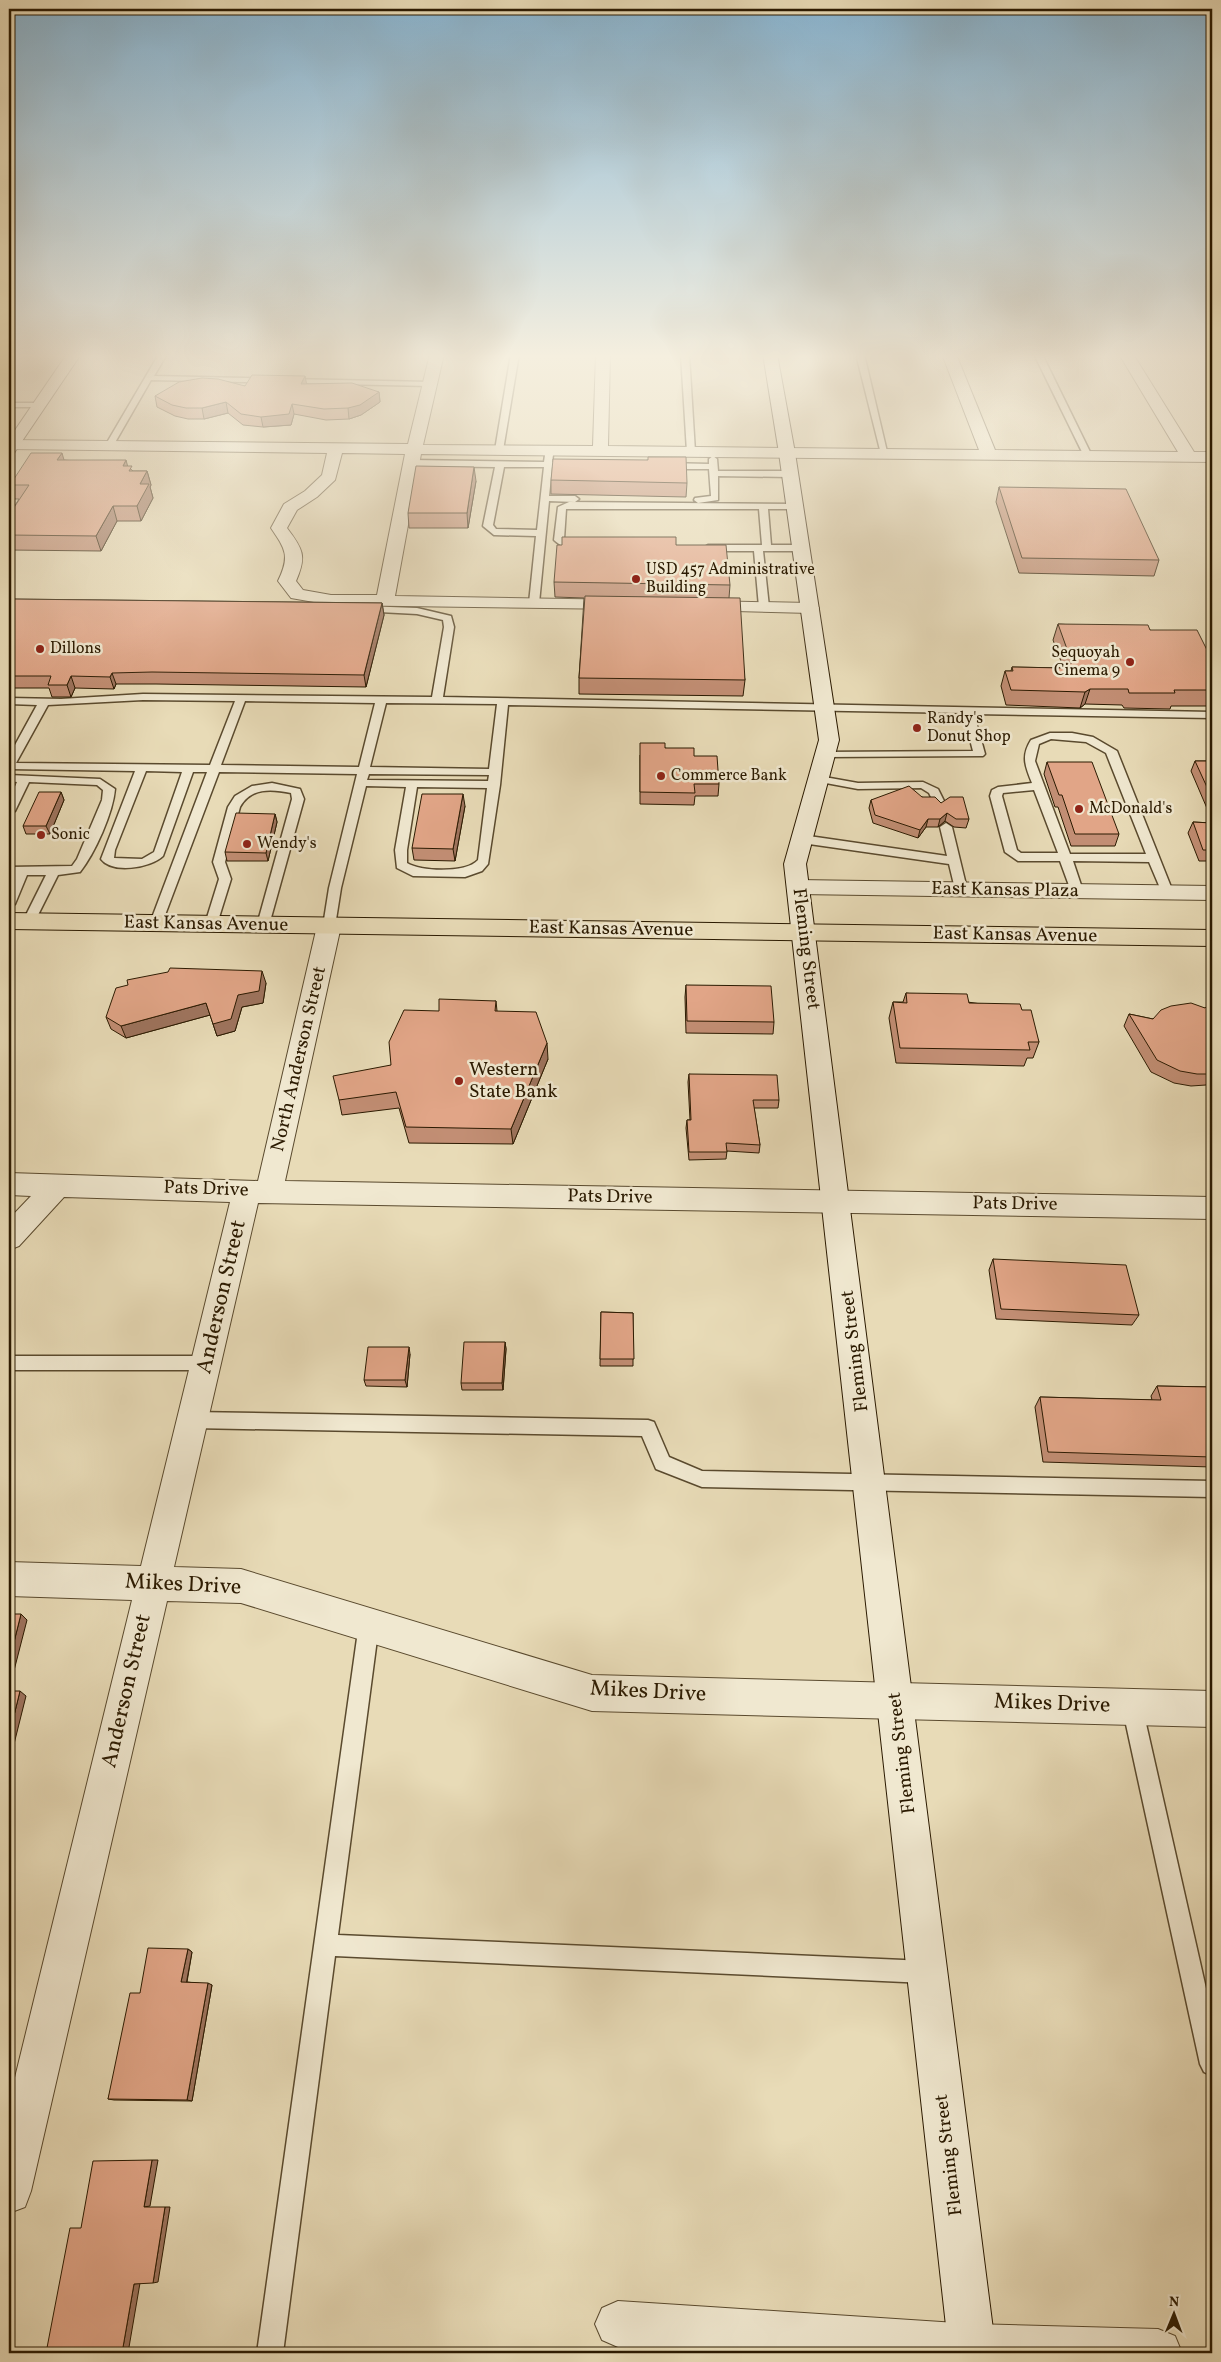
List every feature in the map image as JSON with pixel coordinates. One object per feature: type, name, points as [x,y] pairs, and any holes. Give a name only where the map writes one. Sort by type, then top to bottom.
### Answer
[{"type":"main road","name":"East Kansas Avenue","points":[[19,921],[1212,938]]},
{"type":"street","points":[[332,464],[329,477],[310,494],[290,507],[279,528],[291,545],[295,564],[287,581],[297,594],[331,600],[634,604]]},
{"type":"street","points":[[385,600],[411,464]]},
{"type":"street","name":"Fleming Street","points":[[789,464],[830,740],[796,864],[798,887],[805,931],[972,2351]]},
{"type":"street","points":[[684,606],[810,608]]},
{"type":"street","name":"East Kansas Plaza","points":[[798,887],[1212,893]]},
{"type":"street","name":"North Anderson Street","points":[[258,1191],[329,926]]},
{"type":"street","name":"Pats Drive","points":[[9,1184],[258,1191],[1212,1208]]},
{"type":"street","points":[[9,1238],[58,1185]]},
{"type":"street","name":"Anderson Street","points":[[9,2191],[206,1363],[258,1191]]},
{"type":"street","name":"Mikes Drive","points":[[9,1579],[241,1586],[592,1693],[896,1699],[1212,1709]]},
{"type":"street","points":[[618,2324],[972,2351],[1158,2353]]},
{"type":"lane","points":[[498,464],[488,526],[494,532],[540,533]]},
{"type":"lane","points":[[534,603],[543,498],[548,464]]},
{"type":"lane","points":[[583,464],[587,465]]},
{"type":"lane","points":[[655,466],[706,464]]},
{"type":"lane","points":[[543,498],[711,500],[716,495],[713,464]]},
{"type":"lane","points":[[715,464],[790,474]]},
{"type":"lane","points":[[591,547],[571,547],[560,543],[562,507],[580,504],[795,507]]},
{"type":"lane","points":[[763,506],[764,607]]},
{"type":"lane","points":[[699,548],[801,548]]},
{"type":"lane","points":[[321,609],[411,610],[433,612],[448,618],[449,627],[436,700]]},
{"type":"lane","points":[[9,701],[44,702],[143,697],[436,700],[1212,715]]},
{"type":"lane","points":[[156,923],[241,698]]},
{"type":"lane","points":[[329,926],[335,888],[381,700]]},
{"type":"lane","points":[[44,702],[9,766],[495,772]]},
{"type":"lane","points":[[412,784],[400,860],[401,865],[413,872],[430,873],[465,873],[478,868],[484,861],[503,702]]},
{"type":"lane","points":[[826,754],[980,754],[968,710]]},
{"type":"lane","points":[[1077,891],[1029,761],[1030,752],[1035,742],[1050,736],[1072,736],[1089,739],[1111,751],[1167,892]]},
{"type":"lane","points":[[142,768],[107,859],[111,862],[138,863],[154,860],[159,853],[189,768]]},
{"type":"lane","points":[[9,778],[100,782],[109,789],[108,800],[80,866],[68,871],[9,871]]},
{"type":"lane","points":[[9,811],[25,778]]},
{"type":"lane","points":[[819,780],[858,786],[923,786],[934,791],[940,805]]},
{"type":"lane","points":[[360,784],[494,785]]},
{"type":"lane","points":[[211,924],[224,879],[219,862],[234,807],[239,798],[256,788],[272,786],[296,791],[298,799],[263,925]]},
{"type":"lane","points":[[1038,786],[998,790],[996,796],[1011,852],[1018,857],[1154,858]]},
{"type":"lane","points":[[169,826],[193,826]]},
{"type":"lane","points":[[946,827],[961,889]]},
{"type":"lane","points":[[802,839],[954,861]]},
{"type":"lane","points":[[9,904],[23,871]]},
{"type":"lane","points":[[19,921],[54,871]]},
{"type":"lane","points":[[9,1363],[206,1363]]},
{"type":"lane","points":[[192,1420],[648,1428],[662,1463],[702,1479],[1212,1489]]},
{"type":"lane","points":[[270,2353],[369,1624]]},
{"type":"lane","points":[[1132,1706],[1212,2064]]},
{"type":"lane","points":[[325,1945],[927,1972]]},
{"type":"building","points":[[24,464],[124,464],[123,466],[132,466],[129,471],[147,471],[140,484],[149,484],[137,506],[113,506],[96,536],[9,535],[9,515],[29,485],[10,485]]},
{"type":"building","points":[[553,464],[686,464],[687,483],[551,480]]},
{"type":"building","points":[[416,466],[474,467],[467,513],[408,513]]},
{"type":"building","points":[[999,487],[1126,489],[1159,560],[1022,558]]},
{"type":"building","points":[[562,537],[676,537],[676,545],[726,545],[730,585],[554,582],[557,545],[562,545]]},
{"type":"building","points":[[585,596],[740,598],[745,680],[579,678]]},
{"type":"building","points":[[9,599],[382,603],[364,675],[112,673],[110,677],[71,676],[67,685],[48,685],[51,676],[9,676]]},
{"type":"building","name":"Sequoyah Cinema 9","points":[[1058,624],[1148,625],[1150,630],[1197,630],[1212,660],[1212,690],[1174,690],[1175,693],[1129,693],[1128,689],[1090,689],[1085,692],[1011,690],[1005,671],[1013,671],[1012,667],[1064,668],[1062,663],[1072,663]]},
{"type":"building","points":[[640,743],[665,743],[665,748],[694,748],[694,756],[717,756],[719,784],[694,784],[695,793],[640,792]]},
{"type":"building","points":[[1195,761],[1212,761],[1212,798]]},
{"type":"building","points":[[1047,762],[1092,762],[1119,834],[1075,834],[1062,795],[1059,795]]},
{"type":"building","points":[[909,786],[922,797],[935,797],[941,803],[950,797],[963,797],[969,819],[956,819],[947,813],[940,819],[928,819],[920,830],[875,815],[871,800]]},
{"type":"building","points":[[39,792],[61,792],[46,826],[23,826]]},
{"type":"building","points":[[422,794],[463,794],[453,849],[412,848]]},
{"type":"building","points":[[236,813],[275,814],[266,853],[225,852]]},
{"type":"building","points":[[1193,822],[1212,823],[1212,850],[1203,850]]},
{"type":"building","points":[[170,968],[262,971],[259,991],[238,995],[231,1019],[213,1024],[206,1003],[121,1026],[106,1017],[116,988],[128,985],[127,980],[168,972]]},
{"type":"building","points":[[686,985],[771,986],[774,1022],[687,1021]]},
{"type":"building","points":[[906,993],[967,994],[969,1003],[1020,1004],[1022,1010],[1031,1010],[1039,1042],[1028,1042],[1030,1050],[900,1048],[893,1002],[907,1003]]},
{"type":"building","points":[[439,999],[496,1001],[495,1011],[536,1012],[547,1043],[511,1129],[406,1127],[396,1092],[339,1100],[333,1076],[391,1065],[389,1042],[404,1010],[439,1011]]},
{"type":"building","points":[[1191,1003],[1205,1008],[1212,1004],[1212,1074],[1180,1071],[1157,1060],[1129,1014],[1153,1019],[1161,1010],[1171,1006]]},
{"type":"building","points":[[689,1074],[777,1075],[779,1100],[753,1100],[760,1145],[726,1143],[727,1152],[689,1152],[687,1120],[691,1120]]},
{"type":"building","points":[[993,1259],[1126,1265],[1139,1315],[1001,1309]]},
{"type":"building","points":[[601,1312],[633,1313],[634,1359],[600,1359]]},
{"type":"building","points":[[464,1342],[505,1342],[502,1383],[461,1383]]},
{"type":"building","points":[[368,1347],[409,1347],[405,1380],[364,1380]]},
{"type":"building","points":[[1157,1386],[1212,1387],[1212,1457],[1048,1452],[1040,1397],[1161,1400]]},
{"type":"building","points":[[9,1614],[21,1614],[9,1662]]},
{"type":"building","points":[[9,1691],[20,1691],[9,1736]]},
{"type":"building","points":[[148,1948],[188,1949],[181,1982],[208,1983],[187,2100],[108,2099],[130,1993],[140,1993]]},
{"type":"building","points":[[152,2160],[144,2207],[165,2207],[153,2283],[134,2284],[122,2353],[46,2353],[70,2228],[81,2228],[93,2161]]},
{"type":"place","name":"USD 457 Administrative Building","points":[[636,579]]},
{"type":"place","name":"Dillons","points":[[40,649]]},
{"type":"place","name":"Sequoyah Cinema 9","points":[[1130,662]]},
{"type":"place","name":"Randy's Donut Shop","points":[[917,728]]},
{"type":"place","name":"Commerce Bank","points":[[661,776]]},
{"type":"place","name":"McDonald's","points":[[1079,809]]},
{"type":"place","name":"Sonic","points":[[41,835]]},
{"type":"place","name":"Wendy's","points":[[247,844]]},
{"type":"place","name":"Western State Bank","points":[[459,1081]]}]
